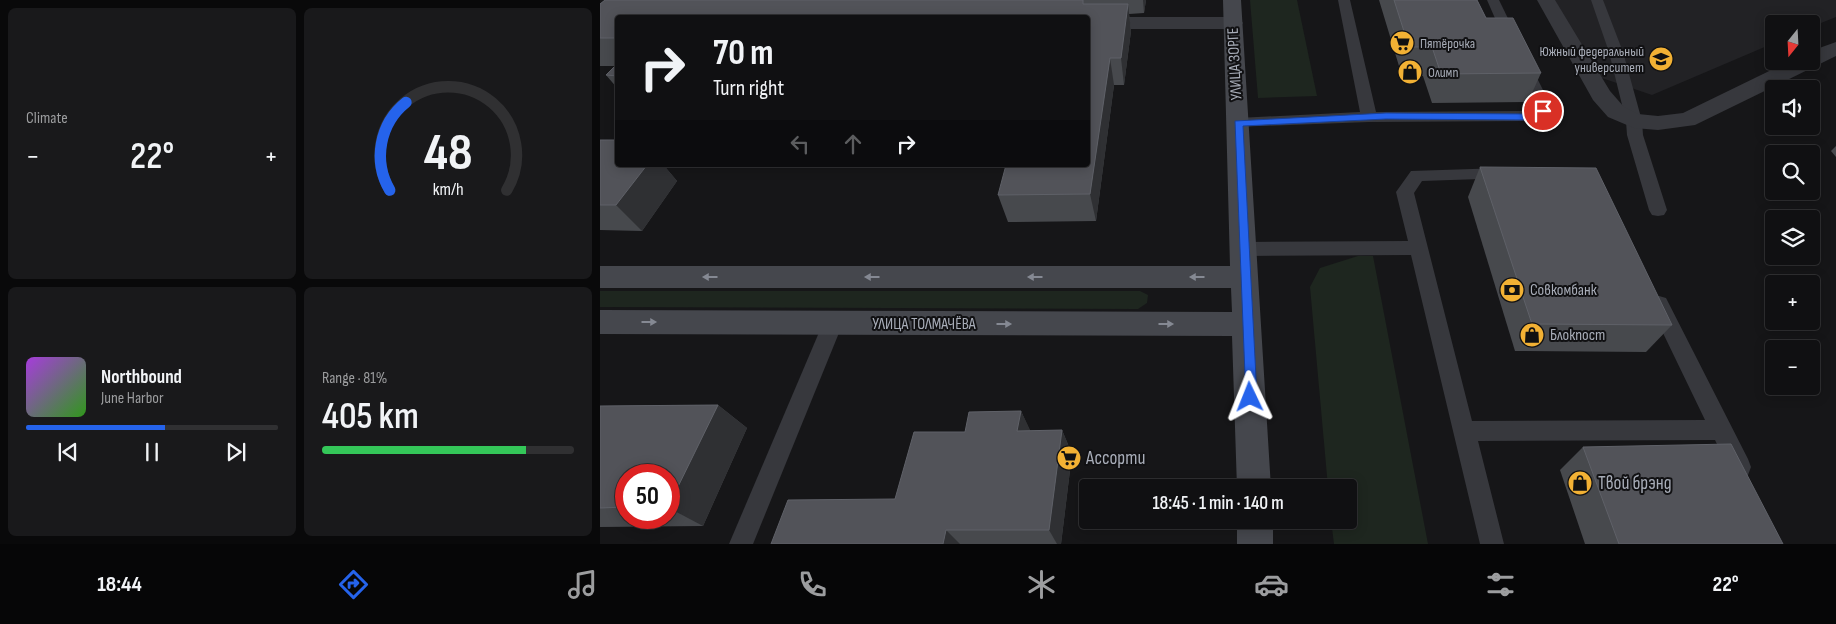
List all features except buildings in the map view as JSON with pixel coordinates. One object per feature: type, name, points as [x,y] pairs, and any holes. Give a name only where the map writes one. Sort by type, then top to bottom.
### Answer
[{"type":"street","points":[[1546,0],[1601,95],[1616,112],[1634,121],[1658,123],[1687,120],[1789,70]]},
{"type":"street","points":[[1090,23],[1233,11]]},
{"type":"street","name":"УЛИЦА ЗОРГЕ","points":[[1233,11],[1254,479]]},
{"type":"street","points":[[1820,55],[1836,48]]},
{"type":"street","points":[[600,277],[1246,277]]},
{"type":"street","name":"УЛИЦА ТОЛМАЧЁВА","points":[[600,322],[1248,324]]},
{"type":"street","points":[[1255,529],[1256,544]]},
{"type":"lane","points":[[1344,0],[1369,117]]},
{"type":"lane","points":[[1238,123],[1369,117],[1538,116],[1543,111],[1542,106],[1494,0]]},
{"type":"lane","points":[[1597,0],[1616,52],[1634,121],[1635,135],[1658,210]]},
{"type":"lane","points":[[1492,544],[1406,192],[1417,175],[1524,173]]},
{"type":"lane","points":[[1245,249],[1419,248]]},
{"type":"lane","points":[[1650,288],[1748,482]]},
{"type":"lane","points":[[741,544],[834,323]]},
{"type":"lane","points":[[1465,431],[1722,430]]},
{"type":"shaded area","points":[[1250,0],[1297,0],[1317,96],[1258,98]]},
{"type":"shaded area","name":"Южный федеральный университет","points":[[1553,0],[1836,0],[1836,17],[1820,23],[1820,15],[1765,15],[1765,47],[1652,95],[1596,76]]},
{"type":"shaded area","points":[[1358,256],[1373,256],[1428,544],[1334,544],[1332,529],[1357,529],[1357,479],[1327,479],[1310,287],[1320,268]]},
{"type":"shaded area","points":[[600,291],[1140,291],[1148,295],[1147,303],[1138,309],[600,307]]},
{"type":"place","name":"Пятёрочка","points":[[1402,43]]},
{"type":"place","name":"Южный федеральный университет","points":[[1661,59]]},
{"type":"place","name":"Олимп","points":[[1410,72]]},
{"type":"place","name":"Совкомбанк","points":[[1512,290]]},
{"type":"place","name":"Блокпост","points":[[1532,335]]},
{"type":"place","name":"Ассорти","points":[[1069,458]]},
{"type":"place","name":"Твой брэнд","points":[[1580,483]]},
{"type":"route","points":[[1250,397],[1247,292],[1238,123],[1386,116],[1529,117],[1538,116],[1543,111]]}]
